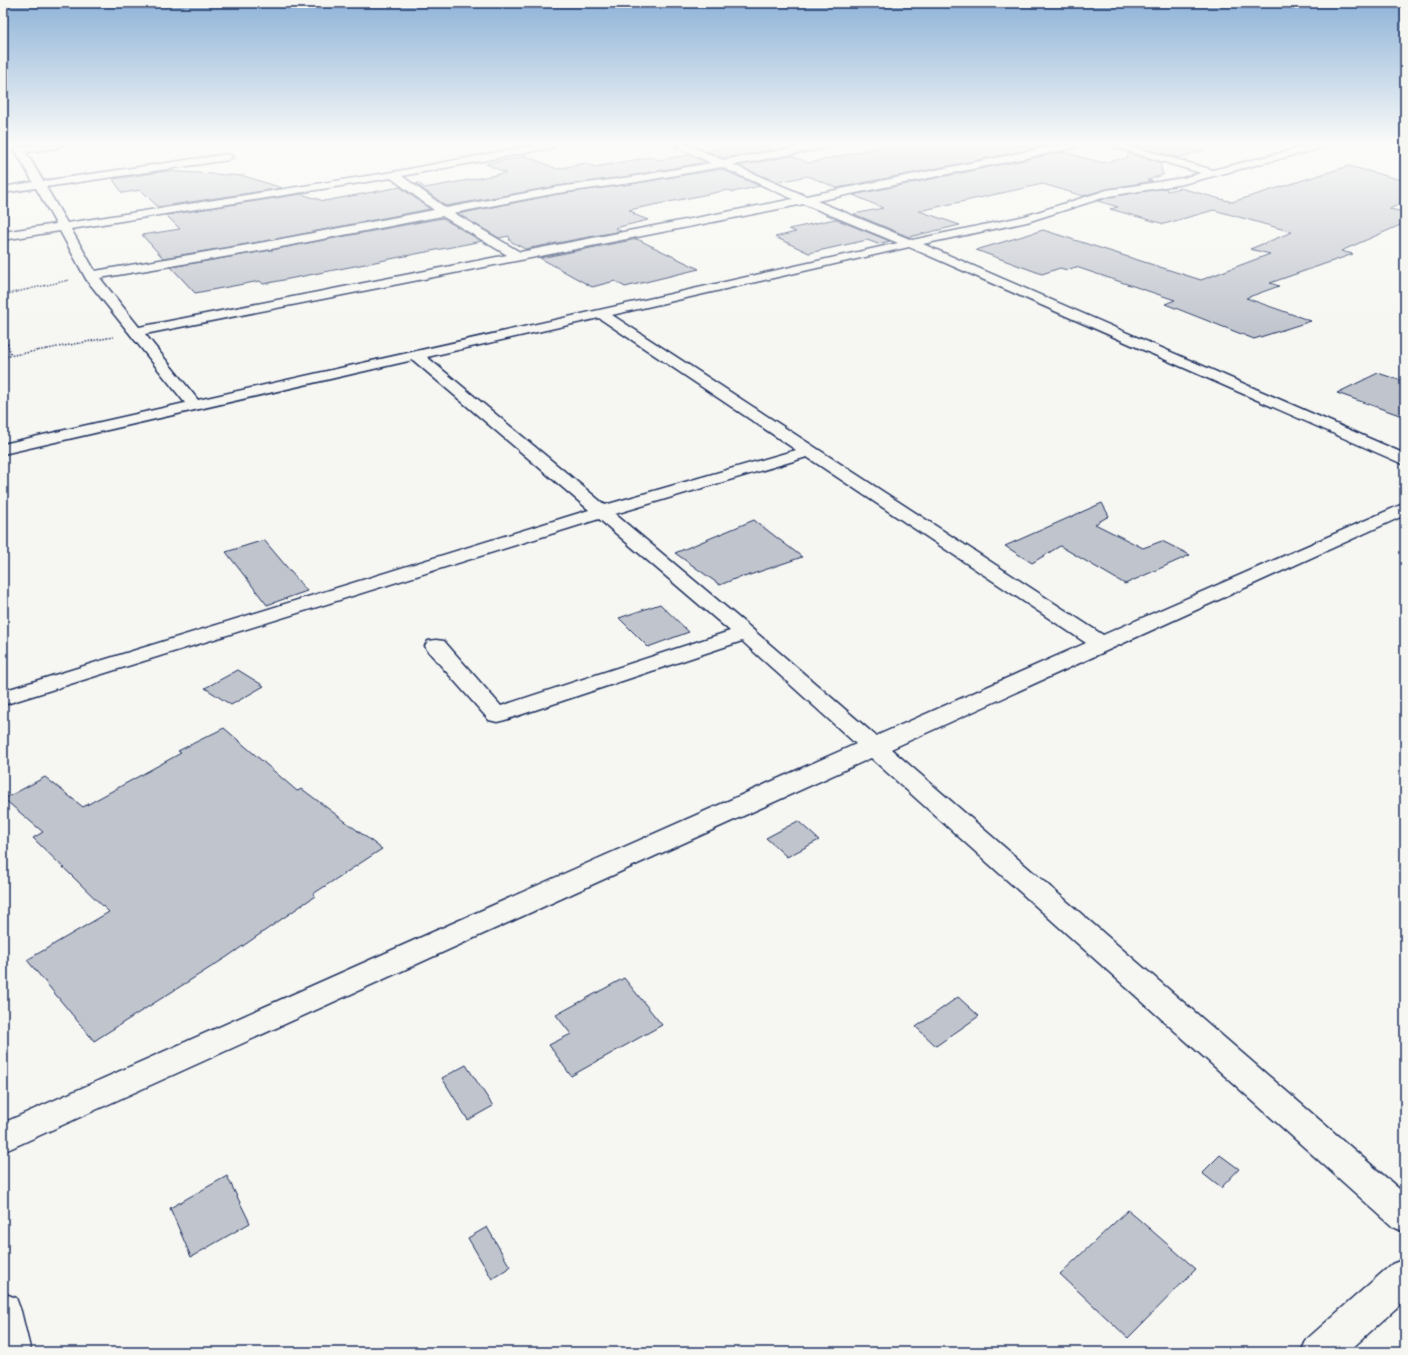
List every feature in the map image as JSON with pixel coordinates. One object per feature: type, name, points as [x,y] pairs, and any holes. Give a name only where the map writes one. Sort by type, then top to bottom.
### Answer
[{"type":"street","points":[[52,208],[79,252],[91,276],[195,406]]},
{"type":"street","points":[[3,236],[177,208]]},
{"type":"street","points":[[439,208],[519,257]]},
{"type":"street","points":[[91,276],[271,245],[464,208]]},
{"type":"street","points":[[136,332],[764,208]]},
{"type":"street","points":[[825,208],[912,244],[1405,460]]},
{"type":"street","points":[[3,449],[600,313],[943,236],[1027,219],[1060,208]]},
{"type":"street","points":[[600,313],[1102,644]]},
{"type":"street","points":[[416,355],[745,633],[1405,1216]]},
{"type":"street","points":[[3,698],[601,512],[809,451]]},
{"type":"street","points":[[3,1138],[1405,508]]},
{"type":"street","points":[[436,646],[496,715],[745,633]]},
{"type":"street","points":[[1320,1352],[1405,1276]]},
{"type":"street","points":[[3,1311],[12,1352]]},
{"type":"path","points":[[3,294],[91,276]]},
{"type":"path","points":[[3,329],[11,355]]},
{"type":"path","points":[[3,357],[136,332]]},
{"type":"building","points":[[209,208],[430,209],[271,240],[163,258],[142,235],[180,229],[166,215]]},
{"type":"building","points":[[487,208],[638,208],[629,210],[635,213],[633,214],[648,220],[615,228],[621,231],[525,249],[510,241],[509,236],[499,238],[458,214]]},
{"type":"building","points":[[882,208],[932,208],[919,211],[960,225],[909,237],[854,214]]},
{"type":"building","points":[[1391,208],[1389,209],[1405,212],[1405,223],[1341,251],[1353,254],[1270,283],[1279,286],[1246,298],[1311,321],[1254,339],[1165,304],[1175,300],[1076,267],[1067,270],[1060,268],[1042,274],[976,250],[1043,230],[1201,280],[1270,254],[1250,249],[1292,232],[1214,210],[1164,224],[1110,209]]},
{"type":"building","points":[[442,218],[482,241],[263,284],[260,281],[195,293],[171,267],[271,250]]},
{"type":"building","points":[[835,219],[890,241],[878,244],[867,240],[809,253],[775,237],[796,232],[789,229]]},
{"type":"building","points":[[637,239],[699,269],[625,287],[615,281],[592,287],[540,258]]},
{"type":"building","points":[[1378,373],[1405,382],[1405,417],[1337,393]]},
{"type":"building","points":[[1102,503],[1109,516],[1095,524],[1143,548],[1162,541],[1190,555],[1125,584],[1060,546],[1032,563],[1005,546]]},
{"type":"building","points":[[754,520],[802,557],[744,577],[742,576],[720,585],[675,553]]},
{"type":"building","points":[[264,540],[307,591],[267,605],[226,552]]},
{"type":"building","points":[[660,604],[689,632],[648,647],[619,618]]},
{"type":"building","points":[[238,670],[264,686],[231,705],[205,688]]},
{"type":"building","points":[[224,728],[297,791],[302,789],[382,849],[313,894],[315,896],[227,957],[94,1041],[27,960],[109,912],[33,838],[43,832],[4,799],[45,777],[83,807],[181,753],[178,751]]},
{"type":"building","points":[[798,821],[819,840],[787,857],[766,838]]},
{"type":"building","points":[[624,978],[662,1025],[571,1076],[549,1045],[571,1034],[556,1015]]},
{"type":"building","points":[[958,997],[979,1016],[936,1046],[916,1027]]},
{"type":"building","points":[[466,1065],[493,1106],[468,1120],[442,1078]]},
{"type":"building","points":[[1220,1155],[1239,1169],[1221,1188],[1202,1173]]},
{"type":"building","points":[[227,1176],[250,1223],[191,1257],[170,1208]]},
{"type":"building","points":[[1128,1210],[1196,1269],[1128,1338],[1060,1274]]},
{"type":"building","points":[[487,1227],[510,1267],[492,1279],[468,1238]]}]
